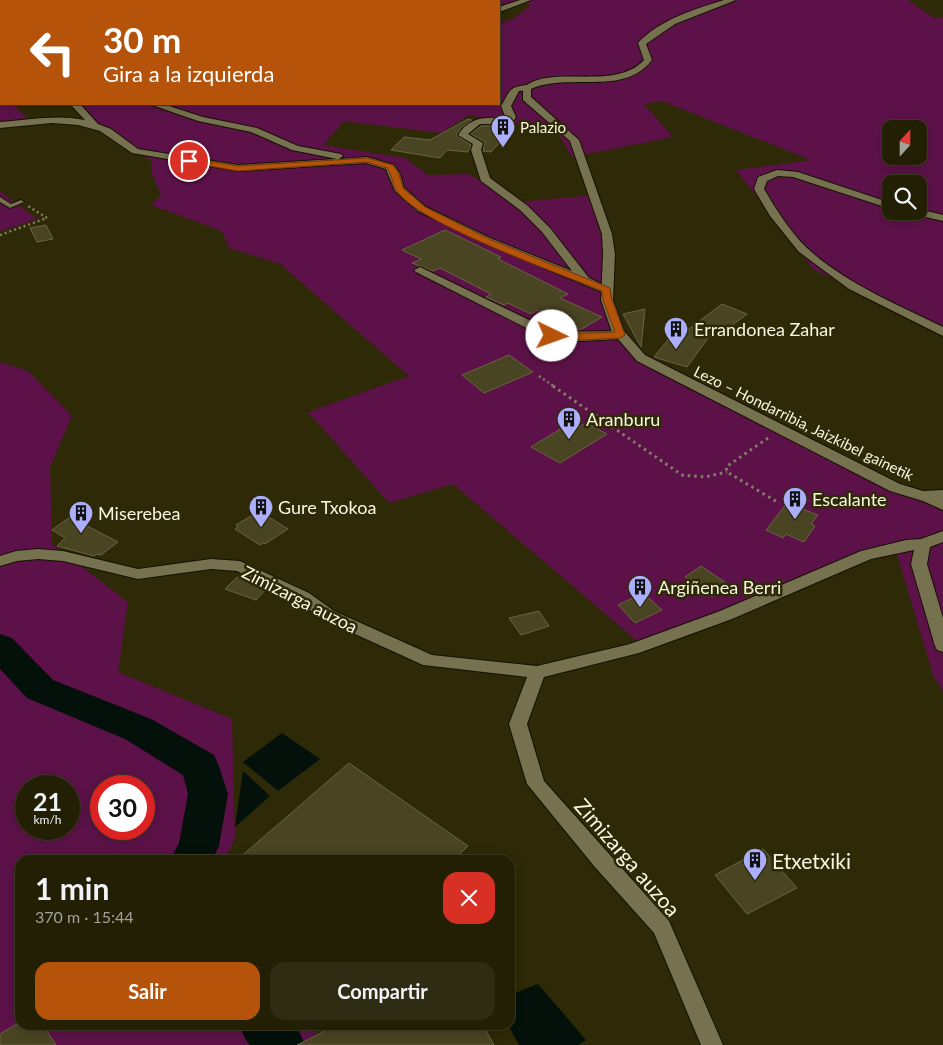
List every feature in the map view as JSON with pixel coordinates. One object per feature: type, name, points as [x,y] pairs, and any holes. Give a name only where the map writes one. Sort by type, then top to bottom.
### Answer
[{"type":"street","points":[[500,10],[527,0]]},
{"type":"street","points":[[585,280],[540,224],[524,208],[485,180],[476,150],[478,143],[463,135],[465,130],[479,121],[509,122],[511,117],[506,106],[516,89],[527,88],[540,82],[592,79],[636,72],[645,67],[648,60],[642,43],[654,32],[677,20],[732,0]]},
{"type":"street","name":"Lezo – Hondarribia, Jaizkibel gainetik","points":[[527,88],[526,98],[574,140],[607,234],[609,254],[607,300],[620,335],[641,358],[904,492],[936,496]]},
{"type":"street","points":[[76,105],[95,126]]},
{"type":"street","points":[[157,105],[201,119],[254,130],[295,148],[367,160],[390,167],[395,174],[399,189],[422,209],[486,240],[606,290]]},
{"type":"street","points":[[0,125],[59,121],[83,122],[119,138],[134,151],[238,168],[367,160]]},
{"type":"street","points":[[882,203],[794,174],[776,173],[762,179],[759,189],[774,214],[803,250],[853,287],[943,332]]},
{"type":"street","points":[[927,214],[943,218]]},
{"type":"street","points":[[420,270],[552,336],[620,335]]},
{"type":"street","points":[[936,496],[943,505]]},
{"type":"street","name":"Zimizarga auzoa","points":[[0,561],[16,556],[38,554],[63,556],[138,574],[211,564],[240,566],[304,597],[328,615],[429,661],[537,672],[633,649],[726,615],[866,555],[906,545],[923,544],[943,536]]},
{"type":"street","points":[[923,544],[919,564],[943,646]]},
{"type":"street","name":"Zimizarga auzoa","points":[[537,672],[518,724],[536,784],[662,927],[712,1045]]},
{"type":"lane","points":[[0,200],[10,206],[21,202]]},
{"type":"path","points":[[0,236],[47,218],[21,202]]},
{"type":"path","points":[[539,376],[682,475],[696,478],[717,477],[727,472]]},
{"type":"path","points":[[727,472],[726,467],[781,429]]},
{"type":"path","points":[[727,472],[779,503]]},
{"type":"shaded area","points":[[500,0],[908,0],[934,18],[943,17],[943,332],[813,269],[736,170],[811,160],[662,101],[644,104],[673,137],[572,157],[557,131],[469,115],[441,133],[344,121],[323,145],[405,158],[428,175],[468,174],[520,202],[593,195],[622,345],[943,507],[943,690],[934,678],[896,551],[643,646],[453,484],[389,503],[308,412],[409,376],[280,264],[229,248],[222,231],[151,205],[161,195],[152,174],[151,160],[114,141],[77,105],[500,105],[500,23],[513,19],[531,5],[518,2],[500,4]]},
{"type":"shaded area","points":[[0,105],[13,105],[32,123],[0,124]]},
{"type":"shaded area","points":[[0,191],[37,219],[0,231]]},
{"type":"shaded area","points":[[0,362],[28,371],[72,416],[50,467],[52,544],[128,602],[118,672],[232,719],[235,838],[227,855],[15,855],[15,1030],[315,1030],[321,1045],[0,1045]]},
{"type":"shaded area","points":[[282,733],[320,759],[278,791],[243,762]]},
{"type":"shaded area","points":[[243,771],[270,796],[235,827]]},
{"type":"shaded area","points":[[538,984],[586,1040],[578,1045],[519,1045],[511,1030],[515,1030],[515,993]]},
{"type":"building","points":[[468,119],[472,120],[461,128],[456,135],[471,145],[468,152],[447,150],[440,158],[391,150],[404,137],[430,140]]},
{"type":"building","points":[[515,125],[491,152],[483,151],[485,142],[471,134],[481,126]]},
{"type":"building","points":[[46,225],[53,239],[37,242],[30,228]]},
{"type":"building","points":[[445,230],[501,257],[498,259],[568,294],[560,298],[602,317],[580,330],[538,310],[531,314],[508,303],[504,305],[486,297],[491,294],[440,268],[433,271],[412,263],[421,259],[402,250]]},
{"type":"building","points":[[722,304],[747,314],[722,333],[714,330],[687,367],[654,357],[671,336],[677,338]]},
{"type":"building","points":[[645,309],[641,347],[623,314]]},
{"type":"building","points":[[509,355],[533,372],[484,393],[462,375]]},
{"type":"building","name":"Aranburu","points":[[586,423],[607,434],[560,463],[531,447],[567,425],[575,429]]},
{"type":"building","name":"Escalante","points":[[787,503],[818,515],[811,524],[815,526],[804,542],[786,534],[783,538],[766,530]]},
{"type":"building","name":"Gure Txokoa","points":[[259,511],[288,529],[265,544],[260,545],[235,529],[238,527],[236,525]]},
{"type":"building","name":"Miserebea","points":[[70,517],[118,542],[101,555],[97,554],[94,556],[57,546],[65,538],[52,530]]},
{"type":"building","points":[[701,566],[729,585],[712,597],[685,577]]},
{"type":"building","points":[[237,577],[267,588],[256,600],[225,589]]},
{"type":"building","name":"Argiñenea Berri","points":[[643,593],[662,610],[635,623],[618,605]]},
{"type":"building","points":[[539,611],[549,626],[521,635],[509,618]]},
{"type":"building","points":[[349,763],[468,846],[459,855],[243,855]]},
{"type":"building","name":"Etxetxiki","points":[[763,849],[797,888],[747,914],[715,875]]},
{"type":"building","points":[[15,1025],[15,1030],[46,1030],[56,1045],[0,1045],[0,1034]]},
{"type":"building","points":[[322,1030],[486,1030],[494,1045],[297,1045],[323,1032]]},
{"type":"waterway","points":[[0,647],[40,689],[138,729],[200,766],[208,794],[199,846],[194,855]]},
{"type":"waterway","points":[[267,1030],[282,1045]]},
{"type":"place","name":"Palazio","points":[[503,148]]},
{"type":"place","name":"Errandonea Zahar","points":[[676,350]]},
{"type":"place","name":"Aranburu","points":[[569,440]]},
{"type":"place","name":"Escalante","points":[[795,520]]},
{"type":"place","name":"Gure Txokoa","points":[[261,528]]},
{"type":"place","name":"Miserebea","points":[[81,534]]},
{"type":"place","name":"Argiñenea Berri","points":[[640,608]]},
{"type":"place","name":"Etxetxiki","points":[[755,881]]},
{"type":"route","points":[[189,161],[238,168],[367,160],[390,167],[395,174],[399,189],[422,209],[486,240],[606,290],[607,300],[620,335],[552,336]]}]
